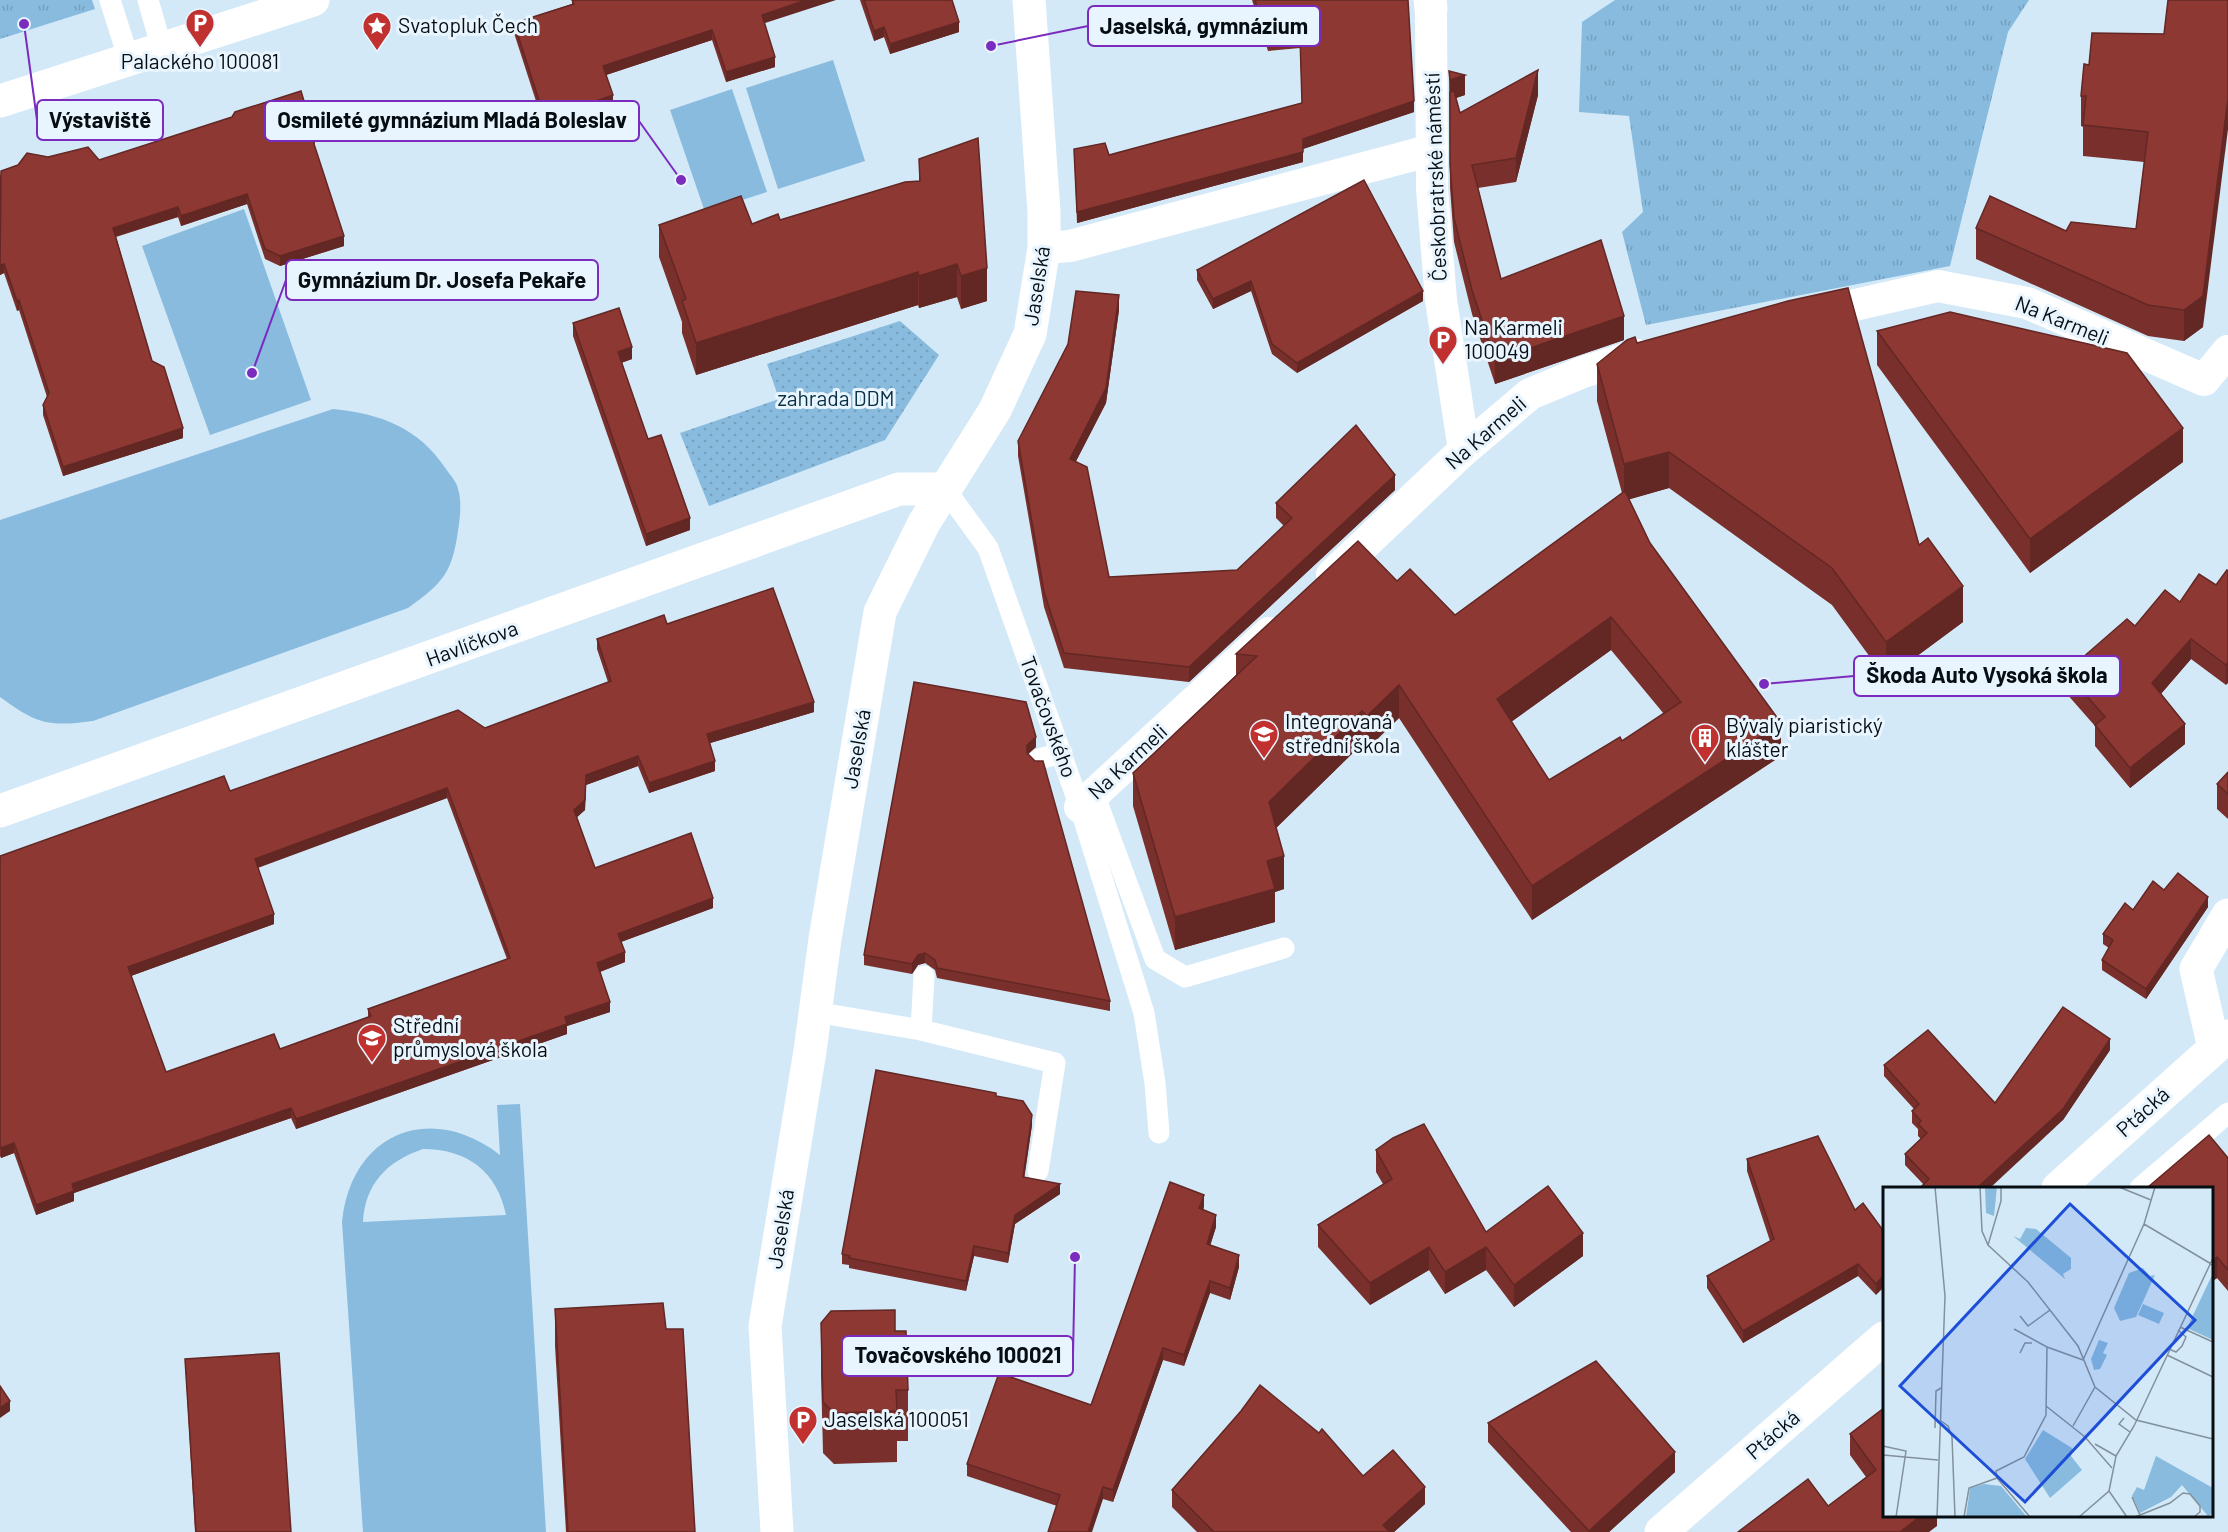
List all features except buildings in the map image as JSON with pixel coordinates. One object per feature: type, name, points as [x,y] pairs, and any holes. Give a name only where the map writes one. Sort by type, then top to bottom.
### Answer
[{"type":"street","points":[[0,101],[313,0]]},
{"type":"street","name":"Jaselská","points":[[777,1532],[765,1326],[880,612],[924,523],[995,410],[1030,334],[1045,230],[1029,0]]},
{"type":"street","name":"Českobratrské náměstí","points":[[1431,3],[1432,189],[1441,300],[1464,450]]},
{"type":"street","points":[[1044,248],[1070,246],[1432,150]]},
{"type":"street","name":"Na Karmeli","points":[[1778,322],[1938,286],[2027,303],[2204,380],[2228,351]]},
{"type":"street","name":"Na Karmeli","points":[[1312,594],[1464,450],[1530,394],[1583,372],[1664,348]]},
{"type":"street","name":"Havlíčkova","points":[[0,812],[899,489],[945,489]]},
{"type":"street","name":"Na Karmeli","points":[[1087,800],[1286,617]]},
{"type":"street","points":[[2221,1042],[2196,969],[2228,915]]},
{"type":"street","name":"Ptácká","points":[[2059,1187],[2221,1042]]},
{"type":"street","name":"Ptácká","points":[[1661,1532],[1883,1339]]},
{"type":"lane","points":[[110,0],[129,60]]},
{"type":"lane","points":[[148,0],[162,50]]},
{"type":"lane","name":"Tovačovského","points":[[945,489],[988,548],[1062,753],[1087,800],[1144,1013],[1155,1083],[1159,1133]]},
{"type":"lane","points":[[1040,759],[1062,753]]},
{"type":"lane","points":[[1087,800],[1155,959],[1185,977],[1284,948]]},
{"type":"lane","points":[[921,1030],[924,976]]},
{"type":"lane","points":[[815,1012],[921,1030],[1055,1063],[1038,1171]]},
{"type":"lane","points":[[2141,1187],[2228,1113]]},
{"type":"green space","points":[[0,0],[92,0],[95,9],[0,39]]},
{"type":"green space","points":[[1615,0],[2029,0],[2008,32],[1950,266],[1646,325],[1622,232],[1643,212],[1629,116],[1579,112],[1582,22]]},
{"type":"green space","points":[[833,60],[865,161],[778,189],[746,88]]},
{"type":"green space","points":[[732,89],[767,192],[705,212],[670,110]]},
{"type":"green space","points":[[244,209],[311,400],[210,435],[142,246]]},
{"type":"green space","name":"zahrada DDM","points":[[900,321],[939,355],[885,440],[709,506],[680,433],[779,399],[767,364]]},
{"type":"green space","points":[[333,409],[382,419],[411,433],[435,455],[456,484],[460,510],[456,545],[444,576],[430,591],[408,608],[93,721],[65,724],[44,721],[24,713],[0,697],[0,520]]},
{"type":"green space","points":[[520,1104],[546,1532],[363,1532],[342,1222],[349,1191],[361,1166],[377,1147],[398,1135],[422,1129],[447,1130],[473,1139],[500,1155],[497,1105]],"holes":[[[423,1149],[439,1150],[466,1158],[478,1166],[495,1186],[506,1215],[363,1222],[368,1196],[373,1185],[389,1167]]]},
{"type":"place","name":"Výstaviště","points":[[24,24]]},
{"type":"place","name":"Jaselská, gymnázium","points":[[991,46]]},
{"type":"place","name":"Palackého 100081","points":[[200,48]]},
{"type":"place","name":"Svatopluk Čech","points":[[377,52]]},
{"type":"place","name":"Osmileté gymnázium Mladá Boleslav","points":[[681,180]]},
{"type":"place","name":"Na Karmeli 100049","points":[[1443,366]]},
{"type":"place","name":"Gymnázium Dr. Josefa Pekaře","points":[[252,373]]},
{"type":"place","name":"Škoda Auto Vysoká škola","points":[[1764,684]]},
{"type":"place","name":"Integrovaná střední škola","points":[[1264,760]]},
{"type":"place","name":"Bývalý piaristický klášter","points":[[1705,764]]},
{"type":"place","name":"Střední průmyslová škola","points":[[372,1064]]},
{"type":"place","name":"Tovačovského 100021","points":[[1075,1257]]},
{"type":"place","name":"Jaselská 100051","points":[[803,1446]]}]
